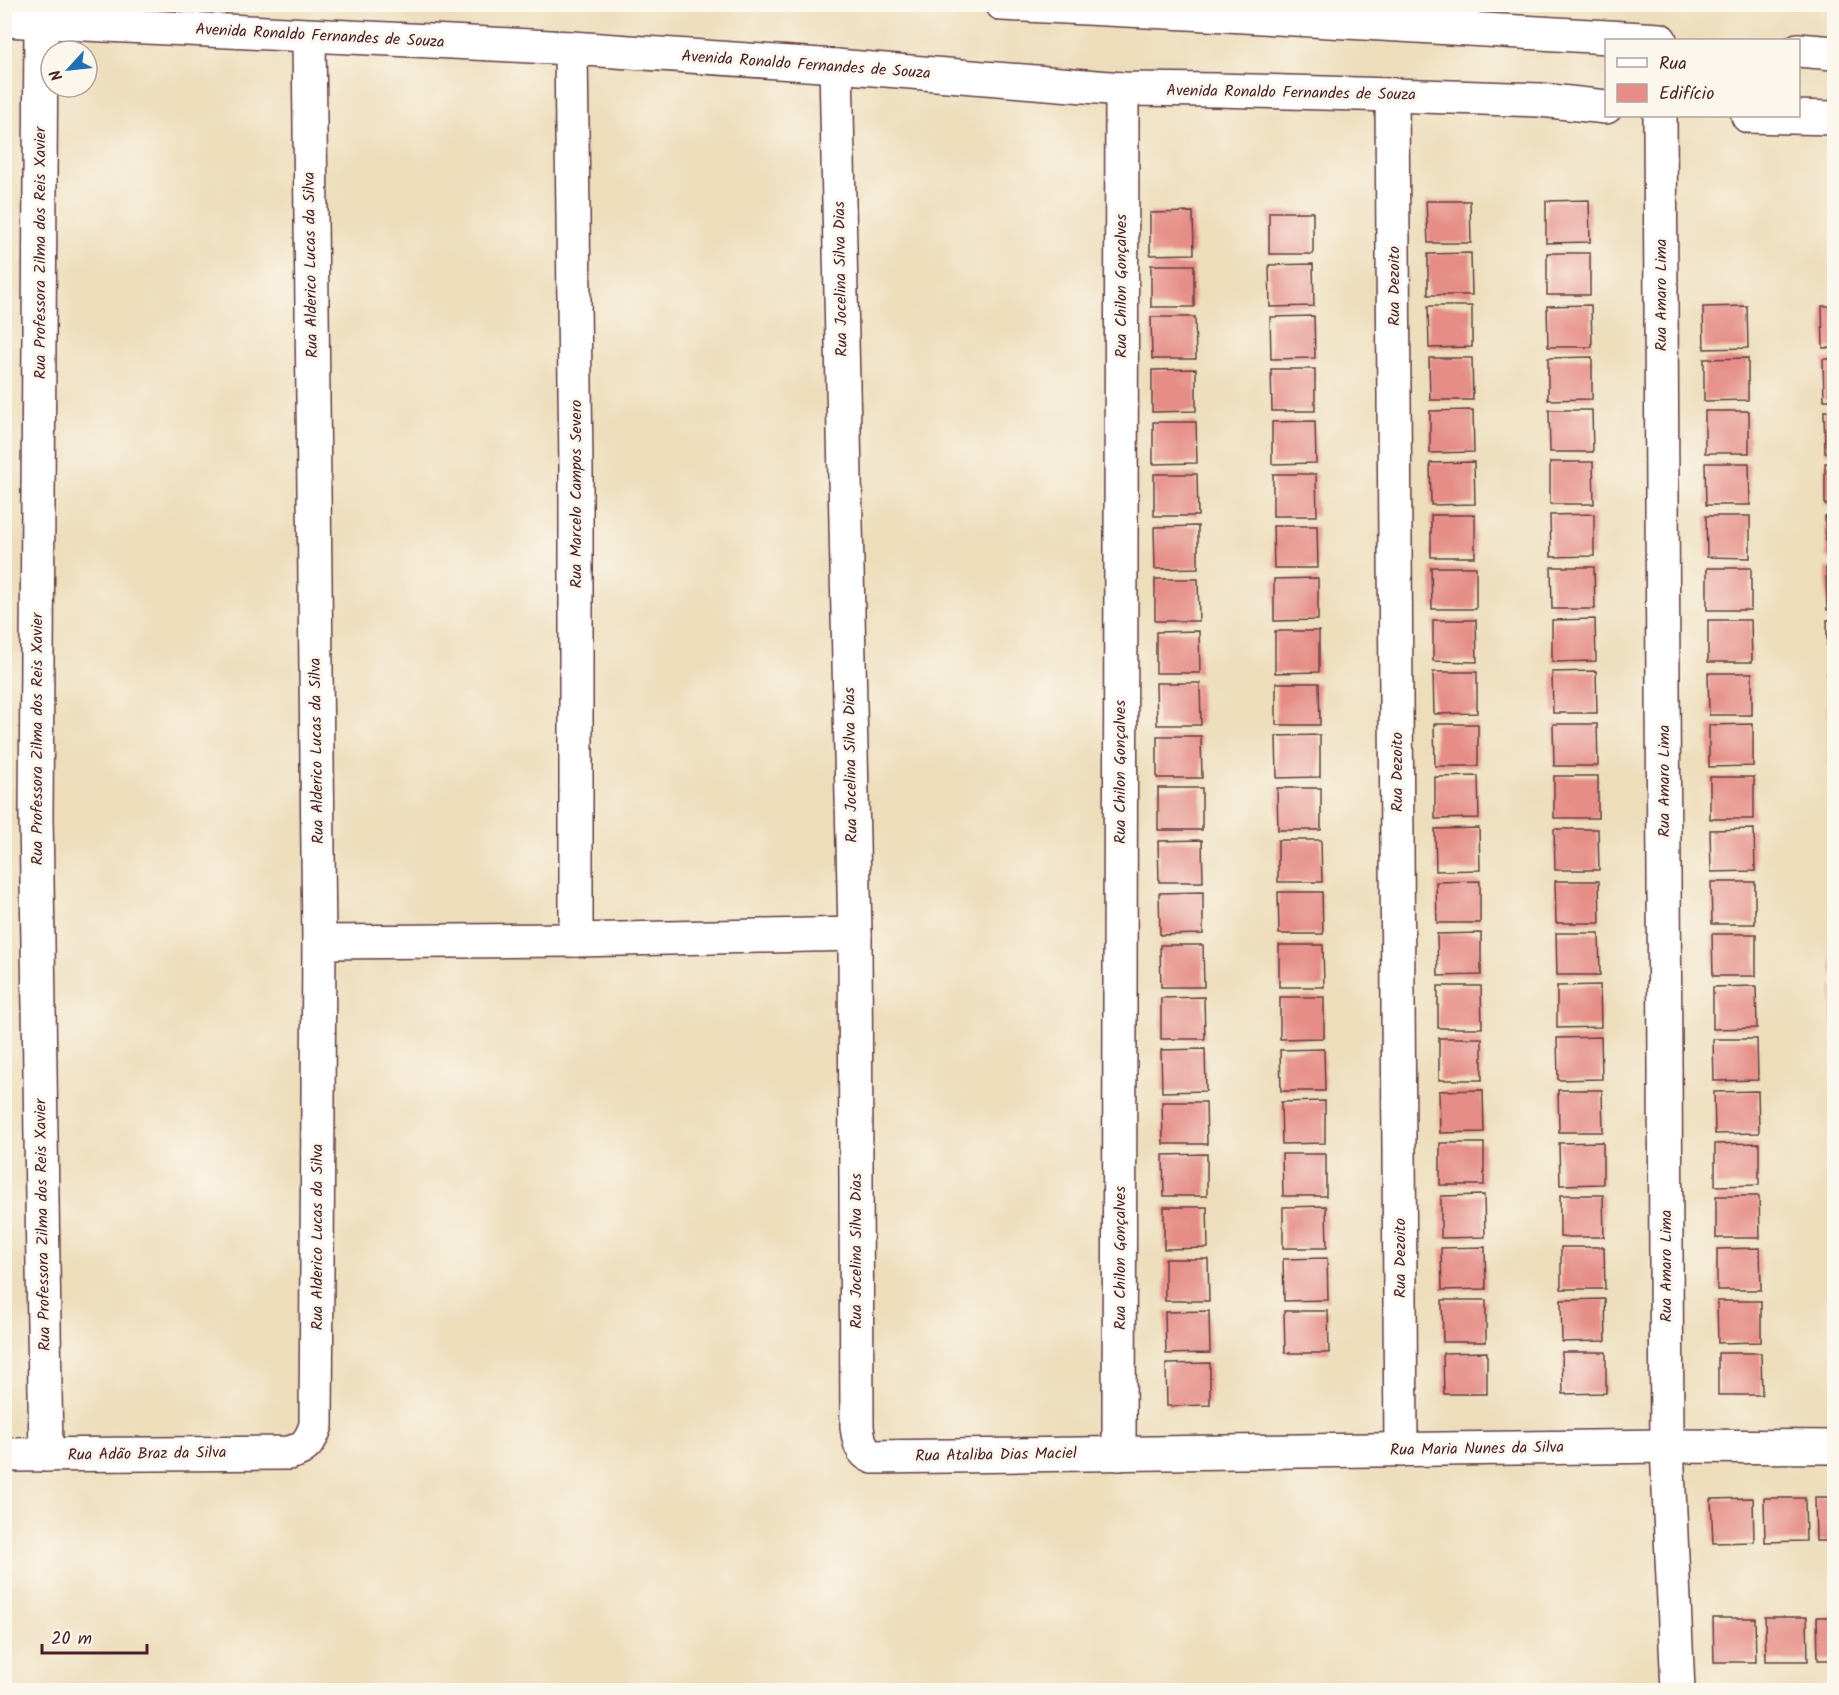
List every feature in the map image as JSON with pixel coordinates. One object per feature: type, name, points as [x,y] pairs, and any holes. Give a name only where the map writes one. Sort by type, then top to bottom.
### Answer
[{"type":"street","points":[[1002,4],[1208,9],[1645,39]]},
{"type":"street","name":"Avenida Ronaldo Fernandes de Souza","points":[[4,20],[571,48],[1122,89],[1541,100],[1605,107]]},
{"type":"street","name":"Rua Professora Zilma dos Reis Xavier","points":[[41,22],[36,816],[46,1455]]},
{"type":"street","name":"Rua Alderico Lucas da Silva","points":[[289,1453],[301,1450],[311,1440],[316,1425],[319,942],[309,36]]},
{"type":"street","name":"Rua Marcelo Campos Severo","points":[[571,48],[576,469],[576,940]]},
{"type":"street","points":[[1800,50],[1834,53]]},
{"type":"street","name":"Rua Jocelina Silva Dias","points":[[836,66],[855,934],[857,1427],[862,1449],[873,1457]]},
{"type":"street","name":"Rua Chilon Gonçalves","points":[[1119,1454],[1122,89]]},
{"type":"street","name":"Rua Dezoito","points":[[1392,95],[1401,1450]]},
{"type":"street","name":"Rua Amaro Lima","points":[[1660,117],[1667,1446],[1678,1690]]},
{"type":"street","points":[[1791,117],[1834,118]]},
{"type":"street","points":[[319,942],[576,940],[855,934]]},
{"type":"street","name":"Rua Maria Nunes da Silva","points":[[1119,1454],[1667,1446],[1834,1447]]},
{"type":"street","name":"Rua Adão Braz da Silva","points":[[4,1455],[289,1453]]},
{"type":"street","name":"Rua Ataliba Dias Maciel","points":[[873,1457],[1119,1454]]},
{"type":"building","points":[[1589,200],[1590,242],[1546,243],[1546,201]]},
{"type":"building","points":[[1426,201],[1470,201],[1471,243],[1428,243]]},
{"type":"building","points":[[1193,212],[1194,254],[1150,255],[1150,213]]},
{"type":"building","points":[[1269,212],[1313,212],[1313,254],[1269,254]]},
{"type":"building","points":[[1471,253],[1472,295],[1428,295],[1428,254]]},
{"type":"building","points":[[1547,253],[1590,253],[1590,295],[1547,295]]},
{"type":"building","points":[[1313,264],[1314,306],[1270,307],[1269,265]]},
{"type":"building","points":[[1151,265],[1194,265],[1194,307],[1151,307]]},
{"type":"building","points":[[1591,305],[1592,347],[1548,347],[1547,306]]},
{"type":"building","points":[[1428,306],[1472,306],[1472,347],[1429,348]]},
{"type":"building","points":[[1747,306],[1748,348],[1704,349],[1703,307]]},
{"type":"building","points":[[1822,306],[1834,306],[1834,348],[1823,348]]},
{"type":"building","points":[[1314,316],[1315,358],[1271,359],[1270,317]]},
{"type":"building","points":[[1151,317],[1195,317],[1196,359],[1152,359]]},
{"type":"building","points":[[1592,357],[1592,399],[1548,400],[1548,358]]},
{"type":"building","points":[[1429,358],[1472,358],[1473,400],[1430,400]]},
{"type":"building","points":[[1748,358],[1748,400],[1704,401],[1704,359]]},
{"type":"building","points":[[1823,359],[1834,359],[1834,400],[1824,400]]},
{"type":"building","points":[[1196,369],[1196,411],[1152,412],[1152,370]]},
{"type":"building","points":[[1271,369],[1315,369],[1315,411],[1272,411]]},
{"type":"building","points":[[1473,410],[1474,452],[1430,453],[1430,411]]},
{"type":"building","points":[[1549,410],[1592,410],[1593,452],[1550,452]]},
{"type":"building","points":[[1705,411],[1749,411],[1749,453],[1705,453]]},
{"type":"building","points":[[1824,411],[1834,411],[1834,453],[1825,453]]},
{"type":"building","points":[[1315,421],[1316,463],[1272,464],[1272,422]]},
{"type":"building","points":[[1153,422],[1196,422],[1197,463],[1153,464]]},
{"type":"building","points":[[1474,462],[1475,504],[1431,505],[1430,463]]},
{"type":"building","points":[[1550,462],[1593,462],[1594,504],[1550,504]]},
{"type":"building","points":[[1705,463],[1749,463],[1750,505],[1706,505]]},
{"type":"building","points":[[1825,463],[1834,463],[1834,505],[1825,505]]},
{"type":"building","points":[[1154,474],[1197,474],[1198,516],[1154,516]]},
{"type":"building","points":[[1273,474],[1316,474],[1317,516],[1273,516]]},
{"type":"building","points":[[1594,514],[1594,556],[1551,557],[1550,515]]},
{"type":"building","points":[[1431,515],[1475,515],[1475,557],[1431,557]]},
{"type":"building","points":[[1706,516],[1750,516],[1750,558],[1707,557]]},
{"type":"building","points":[[1825,516],[1834,516],[1834,557],[1826,558]]},
{"type":"building","points":[[1198,526],[1198,568],[1155,569],[1154,527]]},
{"type":"building","points":[[1273,526],[1317,526],[1318,568],[1274,568]]},
{"type":"building","points":[[1431,567],[1476,567],[1476,609],[1432,609]]},
{"type":"building","points":[[1551,567],[1594,567],[1595,609],[1552,609]]},
{"type":"building","points":[[1707,568],[1751,568],[1751,610],[1707,610]]},
{"type":"building","points":[[1826,568],[1834,568],[1834,610],[1827,610]]},
{"type":"building","points":[[1318,578],[1318,620],[1274,621],[1274,579]]},
{"type":"building","points":[[1155,579],[1198,579],[1199,621],[1155,621]]},
{"type":"building","points":[[1595,619],[1596,661],[1552,662],[1552,620]]},
{"type":"building","points":[[1433,620],[1476,620],[1477,662],[1433,661]]},
{"type":"building","points":[[1708,620],[1751,620],[1752,662],[1708,662]]},
{"type":"building","points":[[1827,620],[1834,620],[1834,662],[1827,662]]},
{"type":"building","points":[[1199,631],[1200,673],[1156,673],[1156,632]]},
{"type":"building","points":[[1275,631],[1319,631],[1319,672],[1275,673]]},
{"type":"building","points":[[1596,671],[1597,713],[1553,713],[1552,672]]},
{"type":"building","points":[[1433,672],[1477,672],[1477,713],[1434,714]]},
{"type":"building","points":[[1708,673],[1752,673],[1752,715],[1709,715]]},
{"type":"building","points":[[1827,673],[1834,673],[1834,715],[1828,715]]},
{"type":"building","points":[[1156,683],[1200,683],[1201,725],[1157,725]]},
{"type":"building","points":[[1276,683],[1319,683],[1320,725],[1276,725]]},
{"type":"building","points":[[1434,724],[1478,724],[1478,766],[1435,766]]},
{"type":"building","points":[[1553,724],[1597,724],[1598,766],[1554,766]]},
{"type":"building","points":[[1753,724],[1753,766],[1709,767],[1709,725]]},
{"type":"building","points":[[1828,725],[1834,725],[1834,766],[1829,766]]},
{"type":"building","points":[[1320,735],[1320,777],[1277,778],[1276,736]]},
{"type":"building","points":[[1157,736],[1201,736],[1202,778],[1157,778]]},
{"type":"building","points":[[1478,776],[1479,818],[1435,819],[1435,777]]},
{"type":"building","points":[[1554,776],[1598,776],[1598,818],[1554,818]]},
{"type":"building","points":[[1710,777],[1754,777],[1754,819],[1710,819]]},
{"type":"building","points":[[1829,777],[1834,777],[1834,819],[1830,819]]},
{"type":"building","points":[[1158,788],[1202,788],[1202,830],[1158,830]]},
{"type":"building","points":[[1277,788],[1321,788],[1321,830],[1278,830]]},
{"type":"building","points":[[1479,828],[1480,870],[1436,871],[1435,829]]},
{"type":"building","points":[[1554,829],[1598,829],[1599,870],[1555,870]]},
{"type":"building","points":[[1754,829],[1755,871],[1711,872],[1710,830]]},
{"type":"building","points":[[1830,829],[1834,829],[1834,871],[1830,871]]},
{"type":"building","points":[[1202,840],[1203,882],[1159,882],[1158,841]]},
{"type":"building","points":[[1278,840],[1321,840],[1322,882],[1278,882]]},
{"type":"building","points":[[1480,881],[1480,923],[1437,923],[1436,882]]},
{"type":"building","points":[[1555,881],[1599,881],[1600,923],[1556,923]]},
{"type":"building","points":[[1711,882],[1755,882],[1755,924],[1712,924]]},
{"type":"building","points":[[1830,882],[1834,882],[1834,924],[1831,924]]},
{"type":"building","points":[[1203,892],[1203,934],[1160,935],[1159,893]]},
{"type":"building","points":[[1278,892],[1322,892],[1323,934],[1279,934]]},
{"type":"building","points":[[1481,933],[1481,975],[1438,976],[1437,934]]},
{"type":"building","points":[[1556,933],[1599,933],[1600,975],[1557,975]]},
{"type":"building","points":[[1712,934],[1756,934],[1756,976],[1713,976]]},
{"type":"building","points":[[1831,934],[1834,934],[1834,976],[1832,976]]},
{"type":"building","points":[[1160,945],[1203,945],[1204,987],[1161,987]]},
{"type":"building","points":[[1279,945],[1323,945],[1324,987],[1279,987]]},
{"type":"building","points":[[1600,985],[1601,1027],[1557,1028],[1557,986]]},
{"type":"building","points":[[1438,986],[1481,986],[1482,1028],[1438,1028]]},
{"type":"building","points":[[1756,986],[1757,1028],[1713,1029],[1713,987]]},
{"type":"building","points":[[1832,986],[1834,986],[1834,1028],[1832,1028]]},
{"type":"building","points":[[1204,997],[1205,1039],[1161,1039],[1161,998]]},
{"type":"building","points":[[1280,997],[1324,997],[1324,1038],[1280,1039]]},
{"type":"building","points":[[1601,1037],[1602,1079],[1558,1080],[1557,1038]]},
{"type":"building","points":[[1439,1038],[1482,1038],[1482,1080],[1439,1080]]},
{"type":"building","points":[[1713,1039],[1757,1039],[1758,1080],[1714,1081]]},
{"type":"building","points":[[1205,1049],[1206,1091],[1162,1092],[1161,1050]]},
{"type":"building","points":[[1324,1049],[1325,1091],[1281,1091],[1280,1050]]},
{"type":"building","points":[[1483,1090],[1484,1132],[1440,1133],[1439,1091]]},
{"type":"building","points":[[1558,1090],[1602,1090],[1603,1132],[1559,1132]]},
{"type":"building","points":[[1758,1091],[1759,1133],[1715,1134],[1714,1092]]},
{"type":"building","points":[[1325,1101],[1325,1143],[1282,1144],[1281,1102]]},
{"type":"building","points":[[1162,1102],[1206,1102],[1207,1144],[1163,1144]]},
{"type":"building","points":[[1603,1142],[1603,1184],[1560,1185],[1559,1143]]},
{"type":"building","points":[[1440,1143],[1484,1143],[1484,1185],[1440,1185]]},
{"type":"building","points":[[1759,1143],[1759,1185],[1715,1186],[1715,1144]]},
{"type":"building","points":[[1207,1154],[1207,1196],[1164,1196],[1163,1155]]},
{"type":"building","points":[[1282,1154],[1326,1154],[1326,1196],[1283,1196]]},
{"type":"building","points":[[1484,1195],[1485,1237],[1441,1238],[1441,1196]]},
{"type":"building","points":[[1560,1195],[1603,1195],[1604,1237],[1560,1237]]},
{"type":"building","points":[[1716,1196],[1759,1196],[1760,1238],[1716,1238]]},
{"type":"building","points":[[1326,1206],[1327,1248],[1283,1248],[1283,1207]]},
{"type":"building","points":[[1164,1207],[1207,1207],[1208,1248],[1164,1249]]},
{"type":"building","points":[[1485,1247],[1486,1289],[1442,1290],[1441,1248]]},
{"type":"building","points":[[1561,1247],[1604,1247],[1605,1289],[1561,1289]]},
{"type":"building","points":[[1760,1248],[1761,1290],[1717,1290],[1717,1249]]},
{"type":"building","points":[[1327,1258],[1328,1300],[1284,1301],[1283,1259]]},
{"type":"building","points":[[1165,1259],[1208,1259],[1209,1301],[1165,1301]]},
{"type":"building","points":[[1605,1299],[1606,1341],[1562,1342],[1561,1300]]},
{"type":"building","points":[[1442,1300],[1486,1300],[1486,1342],[1443,1342]]},
{"type":"building","points":[[1717,1301],[1761,1301],[1761,1342],[1718,1343]]},
{"type":"building","points":[[1209,1311],[1210,1353],[1166,1354],[1165,1312]]},
{"type":"building","points":[[1284,1311],[1328,1311],[1329,1353],[1285,1353]]},
{"type":"building","points":[[1487,1352],[1487,1394],[1444,1394],[1443,1353]]},
{"type":"building","points":[[1562,1352],[1606,1352],[1606,1393],[1563,1394]]},
{"type":"building","points":[[1718,1353],[1761,1353],[1762,1395],[1718,1395]]},
{"type":"building","points":[[1210,1363],[1210,1405],[1167,1406],[1166,1364]]},
{"type":"building","points":[[1815,1497],[1834,1497],[1834,1541],[1816,1541]]},
{"type":"building","points":[[1753,1498],[1754,1542],[1713,1543],[1711,1499]]},
{"type":"building","points":[[1764,1498],[1805,1498],[1806,1541],[1765,1542]]},
{"type":"building","points":[[1765,1617],[1807,1617],[1808,1661],[1766,1661]]},
{"type":"building","points":[[1817,1617],[1834,1617],[1834,1660],[1818,1660]]},
{"type":"building","points":[[1713,1618],[1755,1618],[1756,1662],[1714,1662]]}]
